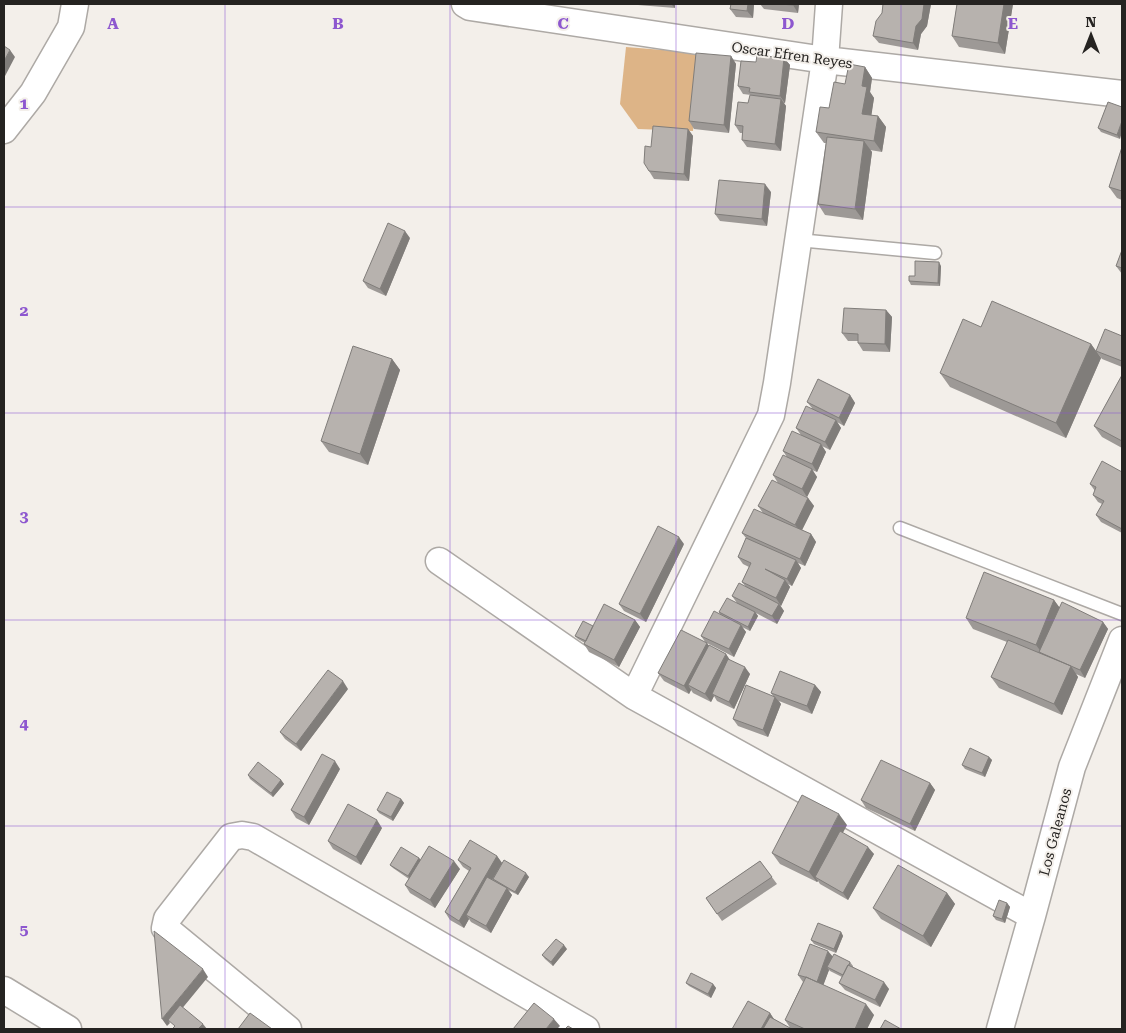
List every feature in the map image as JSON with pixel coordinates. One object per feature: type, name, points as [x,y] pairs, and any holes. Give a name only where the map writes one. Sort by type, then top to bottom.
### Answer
[{"type":"street","points":[[4,130],[33,93],[71,27],[75,4]]},
{"type":"street","name":"Oscar Efren Reyes","points":[[464,4],[470,7],[824,60],[1122,94]]},
{"type":"street","points":[[634,696],[770,416],[777,383],[824,60],[829,4]]},
{"type":"street","points":[[439,561],[634,696],[1032,916]]},
{"type":"street","name":"Los Galeanos","points":[[1000,1029],[1072,767],[1122,640]]},
{"type":"street","points":[[288,1029],[165,928],[167,919],[232,837],[242,835],[253,837],[586,1029]]},
{"type":"street","points":[[4,990],[68,1029]]},
{"type":"lane","points":[[798,240],[935,253]]},
{"type":"lane","points":[[900,528],[1122,614]]},
{"type":"shaded area","points":[[626,47],[700,53],[693,131],[638,129],[620,104]]},
{"type":"building","points":[[731,4],[748,4],[747,11],[730,9]]},
{"type":"building","points":[[883,4],[924,4],[922,19],[916,26],[913,43],[873,36],[876,21],[882,13]]},
{"type":"building","points":[[957,4],[1004,4],[998,43],[952,36]]},
{"type":"building","points":[[4,46],[10,50],[4,61]]},
{"type":"building","points":[[696,53],[731,56],[724,125],[689,121]]},
{"type":"building","points":[[757,55],[784,58],[780,96],[749,92],[750,88],[738,86],[741,61],[756,62]]},
{"type":"building","points":[[849,64],[865,67],[862,86],[867,87],[862,114],[878,116],[874,141],[816,132],[820,107],[829,108],[834,82],[845,84]]},
{"type":"building","points":[[750,95],[781,99],[775,144],[742,140],[743,126],[735,125],[738,102],[748,103]]},
{"type":"building","points":[[1108,102],[1122,107],[1122,121],[1117,135],[1098,128]]},
{"type":"building","points":[[653,126],[688,129],[684,174],[649,171],[644,163],[645,146],[651,147]]},
{"type":"building","points":[[827,137],[864,141],[855,209],[818,204]]},
{"type":"building","points":[[1122,147],[1122,191],[1109,187]]},
{"type":"building","points":[[719,180],[765,184],[762,219],[715,214]]},
{"type":"building","points":[[388,223],[405,231],[380,289],[363,281]]},
{"type":"building","points":[[1122,250],[1122,268],[1116,266]]},
{"type":"building","points":[[915,261],[939,262],[938,283],[909,281],[909,276],[915,276]]},
{"type":"building","points":[[992,301],[1091,344],[1056,423],[940,373],[963,319],[981,327]]},
{"type":"building","points":[[844,308],[886,310],[885,344],[858,343],[858,334],[842,333]]},
{"type":"building","points":[[1105,329],[1122,336],[1122,361],[1096,351]]},
{"type":"building","points":[[353,346],[392,359],[360,454],[321,441]]},
{"type":"building","points":[[1122,375],[1122,441],[1094,426]]},
{"type":"building","points":[[818,379],[850,395],[839,418],[807,402]]},
{"type":"building","points":[[806,406],[836,420],[825,442],[796,428]]},
{"type":"building","points":[[792,431],[821,444],[812,464],[783,451]]},
{"type":"building","points":[[783,455],[812,469],[802,489],[773,475]]},
{"type":"building","points":[[1102,461],[1122,472],[1122,529],[1096,515],[1104,501],[1093,495],[1096,487],[1090,484]]},
{"type":"building","points":[[772,480],[808,498],[795,525],[758,506]]},
{"type":"building","points":[[754,509],[811,534],[800,559],[742,533]]},
{"type":"building","points":[[658,526],[679,537],[640,614],[619,604]]},
{"type":"building","points":[[746,538],[796,560],[787,579],[765,569],[785,580],[776,598],[742,582],[751,563],[738,557]]},
{"type":"building","points":[[984,572],[1054,600],[1036,645],[966,618]]},
{"type":"building","points":[[739,583],[779,604],[772,616],[732,596]]},
{"type":"building","points":[[727,598],[755,612],[748,627],[719,612]]},
{"type":"building","points":[[1062,602],[1103,622],[1080,670],[1039,652]]},
{"type":"building","points":[[604,604],[635,620],[614,660],[584,644]]},
{"type":"building","points":[[714,611],[741,625],[729,649],[701,636]]},
{"type":"building","points":[[583,621],[593,626],[586,641],[575,636]]},
{"type":"building","points":[[681,630],[707,643],[684,686],[658,673]]},
{"type":"building","points":[[1008,640],[1071,666],[1054,704],[991,677]]},
{"type":"building","points":[[709,645],[726,654],[705,694],[688,685]]},
{"type":"building","points":[[728,659],[745,667],[729,702],[712,694]]},
{"type":"building","points":[[328,670],[343,681],[296,744],[280,732]]},
{"type":"building","points":[[780,671],[815,685],[807,706],[771,693]]},
{"type":"building","points":[[746,685],[775,697],[763,730],[733,719]]},
{"type":"building","points":[[970,748],[989,757],[982,773],[962,765]]},
{"type":"building","points":[[322,754],[335,761],[304,817],[291,810]]},
{"type":"building","points":[[881,760],[930,783],[910,824],[861,800]]},
{"type":"building","points":[[258,762],[281,780],[271,793],[248,775]]},
{"type":"building","points":[[387,792],[401,799],[391,817],[377,810]]},
{"type":"building","points":[[802,795],[839,814],[809,872],[772,853]]},
{"type":"building","points":[[348,804],[377,820],[356,857],[328,841]]},
{"type":"building","points":[[840,831],[868,847],[843,893],[815,877]]},
{"type":"building","points":[[470,840],[497,856],[459,921],[445,912],[471,868],[458,860]]},
{"type":"building","points":[[429,846],[454,861],[430,900],[405,885]]},
{"type":"building","points":[[401,847],[419,858],[408,876],[390,865]]},
{"type":"building","points":[[504,860],[526,873],[515,892],[493,879]]},
{"type":"building","points":[[760,861],[772,877],[717,914],[706,898]]},
{"type":"building","points":[[898,865],[947,893],[923,936],[873,908]]},
{"type":"building","points":[[487,877],[507,888],[486,926],[466,915]]},
{"type":"building","points":[[999,900],[1007,903],[1002,919],[993,916]]},
{"type":"building","points":[[818,923],[841,932],[834,949],[811,940]]},
{"type":"building","points":[[154,931],[203,969],[162,1019]]},
{"type":"building","points":[[556,939],[564,945],[551,962],[542,955]]},
{"type":"building","points":[[810,944],[828,951],[817,982],[798,975]]},
{"type":"building","points":[[834,954],[850,962],[843,975],[827,967]]},
{"type":"building","points":[[848,965],[884,982],[875,1000],[839,983]]},
{"type":"building","points":[[691,973],[713,984],[708,994],[686,983]]},
{"type":"building","points":[[806,977],[866,1004],[855,1029],[805,1029],[785,1020]]},
{"type":"building","points":[[748,1001],[770,1013],[761,1029],[732,1029]]},
{"type":"building","points":[[534,1003],[554,1019],[546,1029],[513,1029]]},
{"type":"building","points":[[180,1005],[203,1024],[198,1029],[172,1029],[175,1026],[168,1020]]},
{"type":"building","points":[[250,1013],[272,1029],[238,1029]]},
{"type":"building","points":[[770,1017],[792,1029],[763,1029]]},
{"type":"building","points":[[885,1020],[901,1029],[880,1029]]}]
